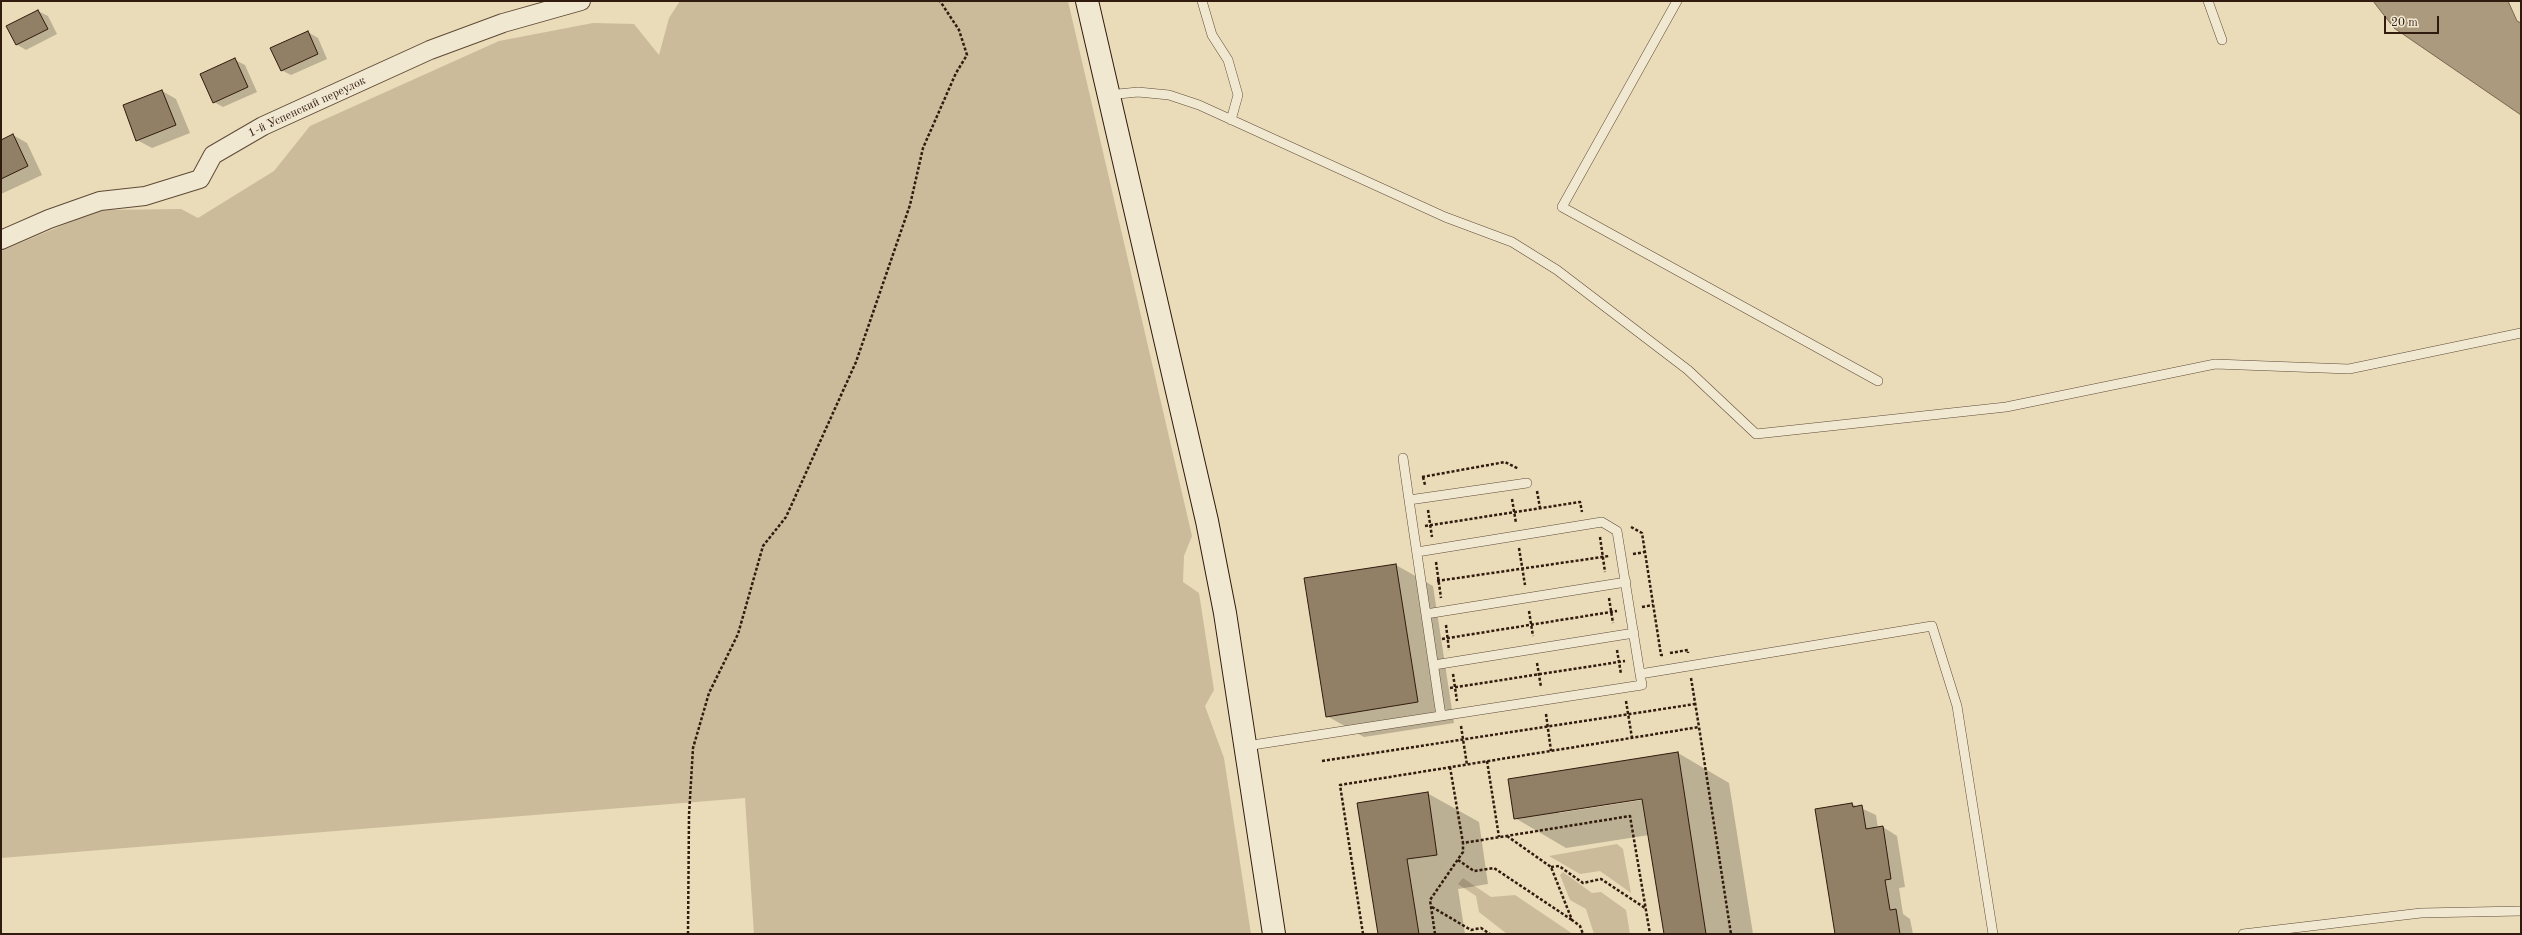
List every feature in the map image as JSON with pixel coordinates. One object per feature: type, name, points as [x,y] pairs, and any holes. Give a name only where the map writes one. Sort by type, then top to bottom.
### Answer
[{"type":"main road","points":[[1087,1],[1207,521],[1225,613],[1274,934]]},
{"type":"street","name":"1-й Успенский переулок","points":[[1,240],[49,218],[100,200],[145,196],[200,180],[214,155],[263,126],[430,50],[503,23],[581,1]]},
{"type":"lane","points":[[1202,1],[1212,35],[1228,60],[1238,95],[1232,120]]},
{"type":"lane","points":[[1677,1],[1562,207],[1878,381]]},
{"type":"lane","points":[[2208,1],[2222,40]]},
{"type":"lane","points":[[1108,95],[1138,92],[1169,95],[1232,120],[1445,217],[1512,242],[1557,270],[1688,370],[1756,434],[2006,406],[2215,364],[2349,369],[2521,333]]},
{"type":"lane","points":[[1403,458],[1441,716]]},
{"type":"lane","points":[[1409,500],[1527,483]]},
{"type":"lane","points":[[1246,746],[1642,686],[1618,531],[1602,522],[1417,552]]},
{"type":"lane","points":[[1426,614],[1626,582]]},
{"type":"lane","points":[[1640,674],[1932,626],[1957,706],[1993,934]]},
{"type":"lane","points":[[1434,665],[1634,633]]},
{"type":"lane","points":[[2243,934],[2421,913],[2521,911]]},
{"type":"path","points":[[688,934],[689,815],[694,748],[709,693],[738,634],[764,546],[786,517],[856,362],[910,206],[922,148],[956,73],[967,55],[958,30],[940,1]]},
{"type":"path","points":[[1509,486],[1551,751]]},
{"type":"path","points":[[1422,584],[1603,556],[1621,556],[1645,552]]},
{"type":"path","points":[[1430,640],[1653,605]]},
{"type":"path","points":[[1438,690],[1661,655]]},
{"type":"path","points":[[1322,762],[1695,704]]},
{"type":"path","points":[[1364,934],[1340,785],[1699,727],[1732,934]]},
{"type":"path","points":[[1487,762],[1499,837]]},
{"type":"path","points":[[1436,934],[1430,900],[1463,852],[1463,843],[1450,767]]},
{"type":"path","points":[[1463,843],[1630,816],[1650,934]]},
{"type":"path","points":[[1507,836],[1552,867],[1572,920]]},
{"type":"path","points":[[1458,860],[1474,871],[1494,868],[1572,920],[1580,926],[1583,934]]},
{"type":"path","points":[[1552,867],[1559,866],[1583,883],[1601,879],[1645,909]]},
{"type":"path","points":[[1431,906],[1471,930],[1481,928],[1490,934]]},
{"type":"shaded area","points":[[680,1],[1068,1],[1192,536],[1184,556],[1183,582],[1199,593],[1214,690],[1205,706],[1224,758],[1251,934],[754,934],[745,798],[1,858],[1,251],[99,210],[181,209],[198,218],[274,171],[310,126],[499,41],[593,23],[634,24],[659,55],[669,18]]},
{"type":"shaded area","points":[[2373,1],[2508,1],[2517,21],[2521,23],[2521,115],[2394,28]]},
{"type":"shaded area","points":[[1617,844],[1623,849],[1631,893],[1600,871],[1580,874],[1549,856]]},
{"type":"shaded area","points":[[1563,872],[1592,893],[1601,892],[1626,910],[1630,934],[1594,934],[1586,909],[1570,900],[1560,875]]},
{"type":"shaded area","points":[[1463,878],[1491,897],[1515,895],[1573,934],[1507,934],[1479,912],[1476,896],[1458,884]]},
{"type":"building","points":[[38,10],[48,29],[16,45],[6,26]]},
{"type":"building","points":[[308,31],[318,54],[281,71],[270,48]]},
{"type":"building","points":[[235,58],[248,87],[213,103],[200,74]]},
{"type":"building","points":[[162,90],[176,125],[136,141],[123,105]]},
{"type":"building","points":[[13,134],[28,166],[1,179],[1,140]]},
{"type":"building","points":[[1396,564],[1418,702],[1326,717],[1304,578]]},
{"type":"building","points":[[1678,752],[1706,934],[1664,934],[1642,799],[1514,819],[1508,779]]},
{"type":"building","points":[[1428,792],[1437,855],[1407,859],[1419,934],[1378,934],[1357,803]]},
{"type":"building","points":[[1852,803],[1853,807],[1862,805],[1866,829],[1883,826],[1891,879],[1885,880],[1890,910],[1896,909],[1900,934],[1835,934],[1815,809]]}]
